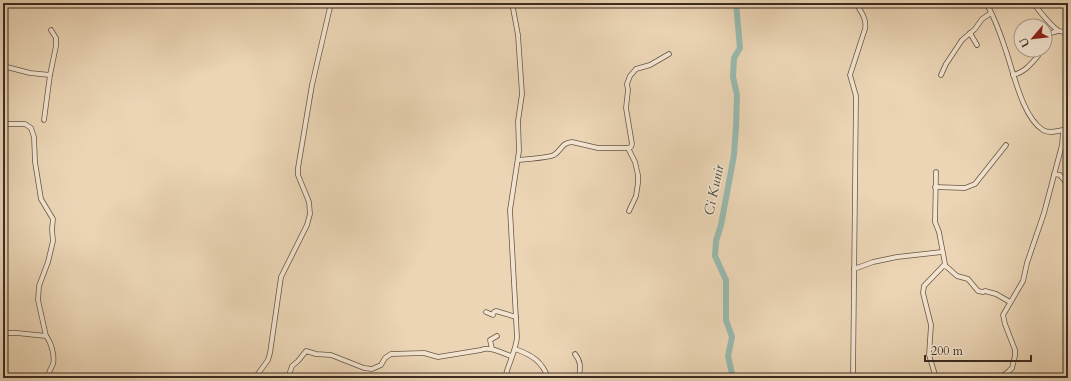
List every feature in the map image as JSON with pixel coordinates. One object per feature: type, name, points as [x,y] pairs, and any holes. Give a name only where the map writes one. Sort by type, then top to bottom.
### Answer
[{"type":"street","points":[[255,378],[268,360],[270,353],[281,277],[310,217],[309,202],[298,174],[298,168],[312,85],[331,3]]},
{"type":"street","points":[[505,378],[511,356],[515,349],[517,337],[510,210],[519,151],[518,121],[522,94],[518,35],[512,3]]},
{"type":"street","points":[[853,378],[856,96],[850,75],[866,22],[856,3]]},
{"type":"street","points":[[986,3],[1005,48],[1013,75],[1027,111],[1043,131],[1050,132],[1063,130],[1068,126]]},
{"type":"street","points":[[1034,3],[1058,31]]},
{"type":"street","points":[[941,74],[952,53],[962,40],[982,19],[991,13]]},
{"type":"street","points":[[44,120],[56,42],[54,34],[51,30]]},
{"type":"street","points":[[1053,32],[1058,31],[1068,34]]},
{"type":"street","points":[[970,33],[977,45]]},
{"type":"street","points":[[518,160],[552,155],[568,143],[598,148],[632,147],[626,108],[628,90],[627,84],[630,76],[636,69],[650,65],[669,54]]},
{"type":"street","points":[[1013,75],[1022,73],[1036,58]]},
{"type":"street","points":[[3,66],[30,73],[50,75]]},
{"type":"street","points":[[3,124],[25,124],[31,128],[34,137],[35,162],[41,199],[53,219],[53,241],[50,256],[39,286],[38,300],[46,336],[53,358],[52,367],[48,373]]},
{"type":"street","points":[[1000,378],[1010,371],[1014,360],[1014,350],[1003,316],[1023,281],[1027,263],[1044,213],[1062,145],[1063,130]]},
{"type":"street","points":[[935,186],[965,188],[975,184],[1006,146]]},
{"type":"street","points":[[628,148],[635,162],[638,175],[636,196],[629,211]]},
{"type":"street","points":[[936,172],[935,222],[939,232],[945,264],[926,284],[922,293],[931,325],[930,355],[936,378]]},
{"type":"street","points":[[1054,174],[1060,175],[1068,185]]},
{"type":"street","points":[[854,268],[897,257],[942,252]]},
{"type":"street","points":[[944,266],[957,276],[968,279],[978,291],[996,294],[1010,302]]},
{"type":"street","points":[[486,312],[493,315],[496,310],[516,317]]},
{"type":"street","points":[[3,333],[46,336]]},
{"type":"street","points":[[492,350],[490,340],[497,336]]},
{"type":"street","points":[[288,378],[292,366],[306,351],[316,354],[324,353],[372,369],[381,365],[385,358],[391,354],[424,353],[438,357],[484,349],[511,356]]},
{"type":"street","points":[[515,349],[528,354],[537,360],[544,368],[548,378]]},
{"type":"street","points":[[575,354],[581,366],[579,378]]},
{"type":"waterway","name":"Ci Kunir","points":[[733,378],[728,356],[732,337],[726,320],[726,280],[715,256],[716,241],[721,225],[734,155],[737,95],[733,77],[734,58],[740,48],[736,3]]}]
